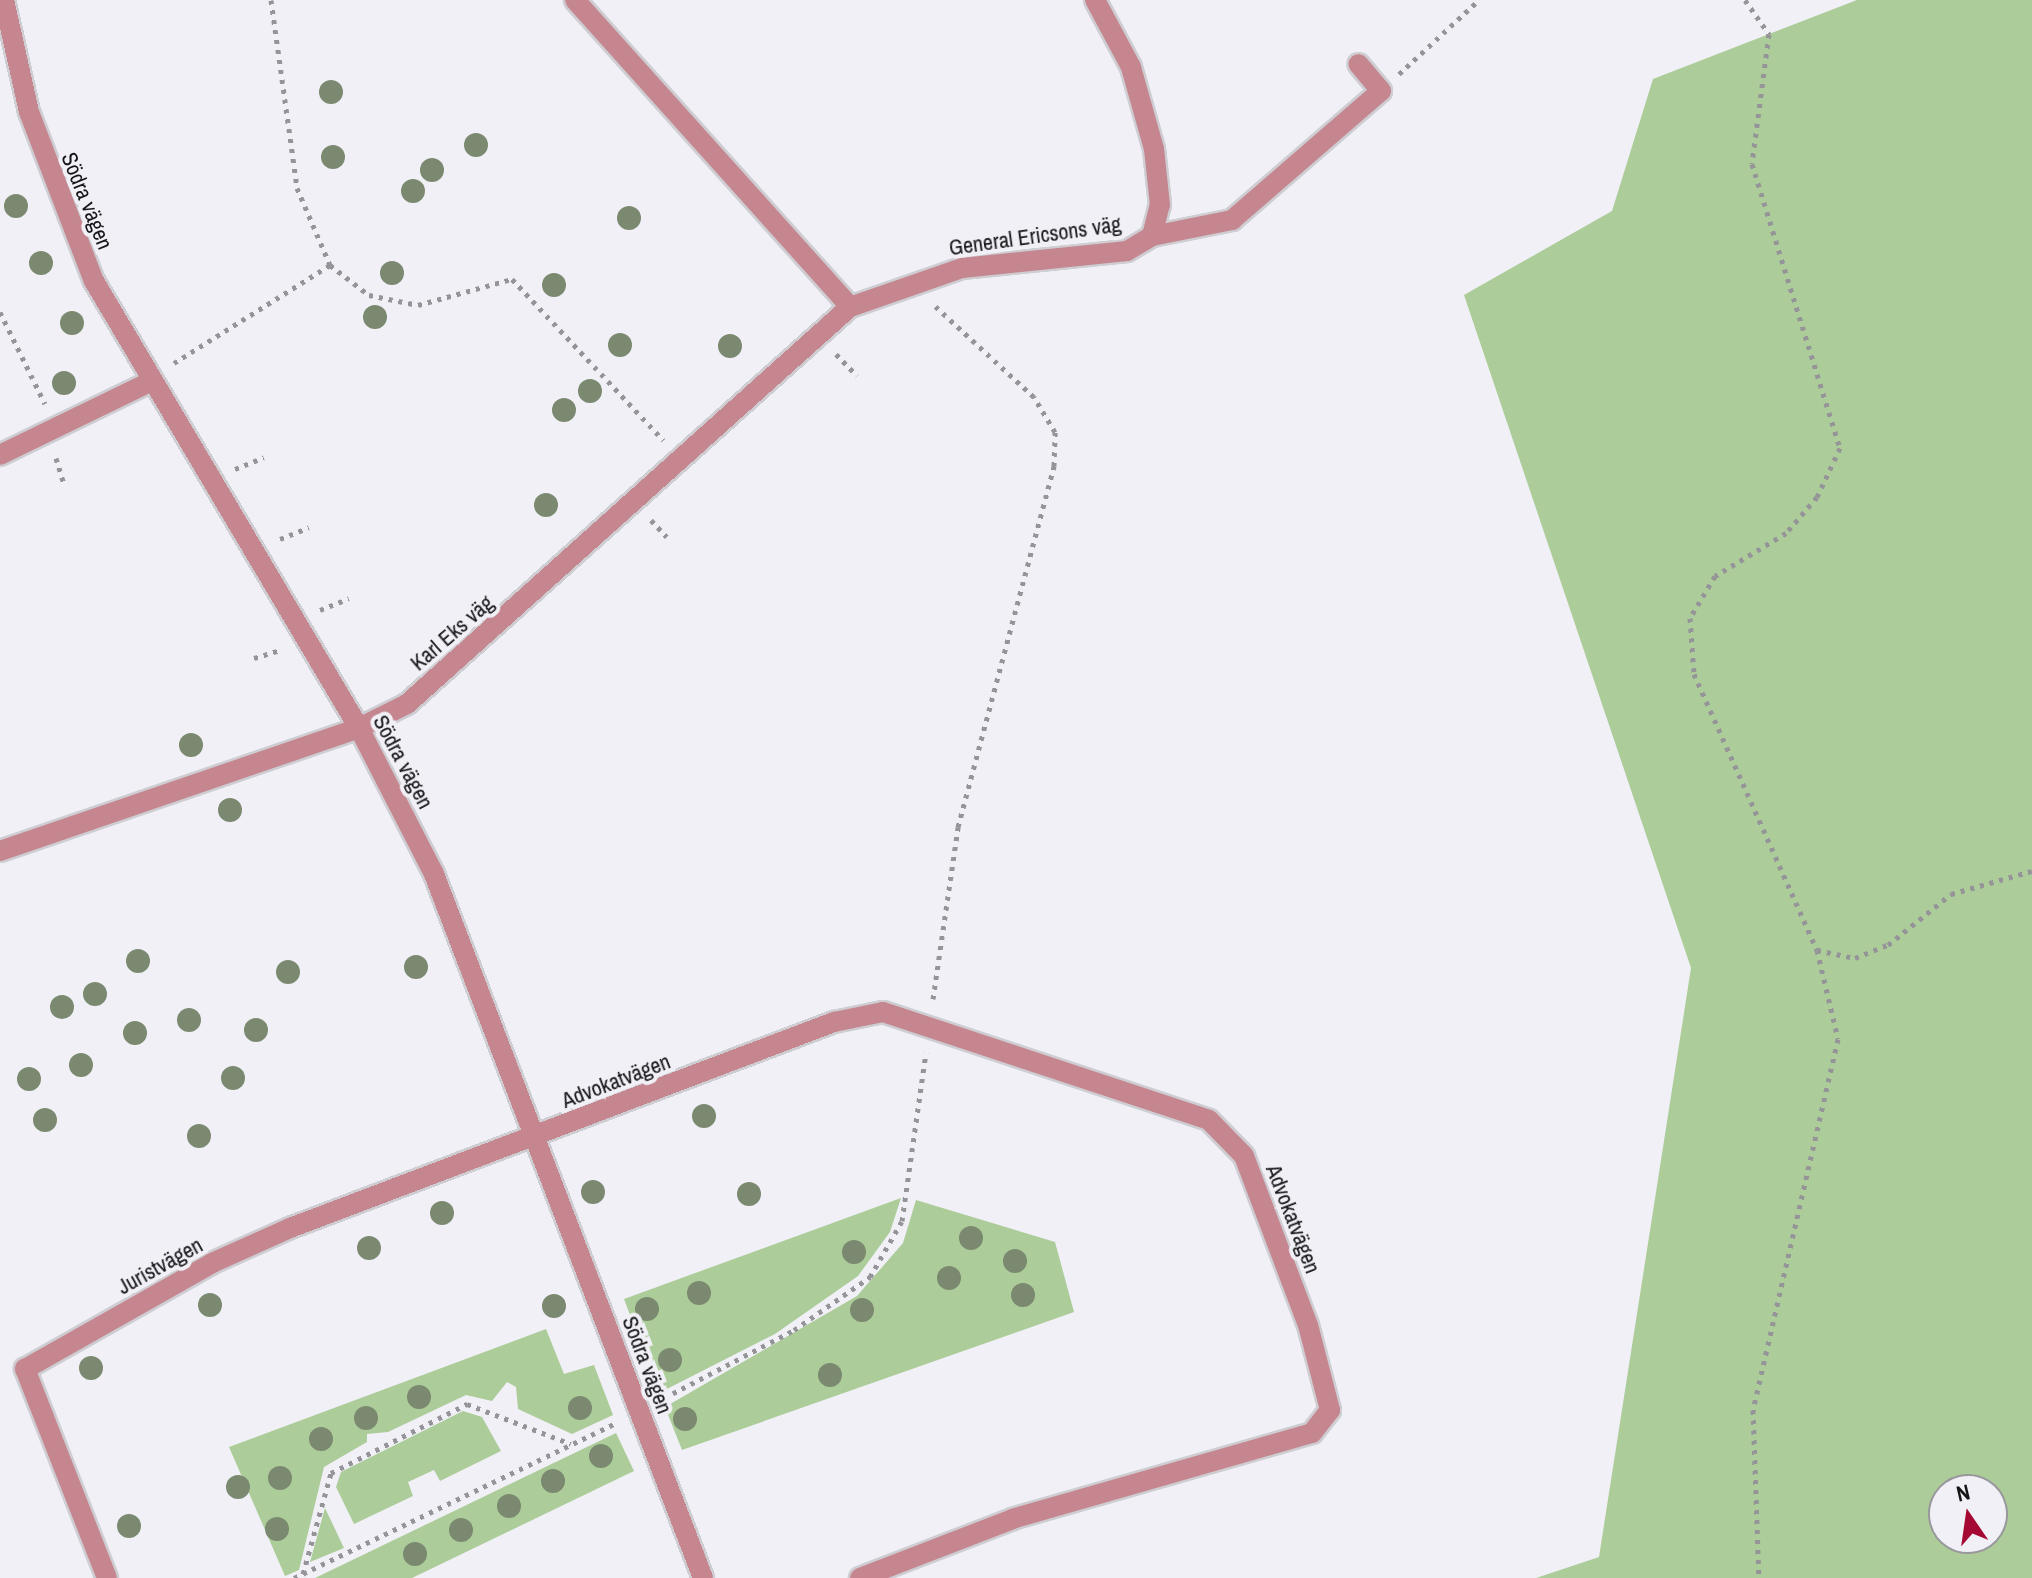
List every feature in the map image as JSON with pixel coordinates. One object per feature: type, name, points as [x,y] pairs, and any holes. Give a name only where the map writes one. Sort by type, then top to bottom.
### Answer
[{"type":"street","name":"Södra vägen","points":[[4,0],[56,196],[150,382],[359,728],[434,874],[703,1578]]},
{"type":"street","points":[[575,0],[850,307]]},
{"type":"street","name":"General Ericsons väg","points":[[850,307],[962,268],[1127,251],[1152,236],[1160,205],[1154,149],[1131,67],[1095,0]]},
{"type":"street","points":[[1152,236],[1232,220],[1381,91],[1358,64]]},
{"type":"street","name":"Karl Eks väg","points":[[0,851],[359,728],[407,704],[850,307]]},
{"type":"street","points":[[0,455],[150,382]]},
{"type":"street","name":"Advokatvägen","points":[[534,1138],[834,1022],[883,1012],[1209,1120],[1244,1156],[1327,1385],[1330,1410],[1312,1433],[1013,1519],[860,1578]]},
{"type":"street","name":"Juristvägen","points":[[107,1578],[25,1369],[212,1263],[534,1138]]},
{"type":"path","points":[[271,0],[297,188],[330,265],[369,295],[418,305],[512,279],[667,443]]},
{"type":"path","points":[[1381,91],[1479,0]]},
{"type":"path","points":[[1745,0],[1769,34],[1752,164],[1840,448],[1817,497],[1786,533],[1715,576],[1690,618],[1694,674],[1817,950],[1838,1039],[1753,1410],[1759,1578]]},
{"type":"path","points":[[170,366],[330,265]]},
{"type":"path","points":[[928,299],[1034,397],[1055,432],[1054,466],[958,827],[932,1006]]},
{"type":"path","points":[[0,312],[57,428]]},
{"type":"path","points":[[231,471],[264,457]]},
{"type":"path","points":[[56,458],[64,485]]},
{"type":"path","points":[[273,542],[309,527]]},
{"type":"path","points":[[315,612],[349,598]]},
{"type":"path","points":[[254,658],[284,649]]},
{"type":"path","points":[[1817,950],[1855,958],[1888,945],[1951,894],[2032,871]]},
{"type":"path","points":[[656,1402],[794,1330],[870,1277],[902,1221],[928,1043]]},
{"type":"path","points":[[303,1574],[331,1473],[467,1404],[571,1444]]},
{"type":"path","points":[[294,1578],[620,1421]]},
{"type":"green space","points":[[1857,0],[2032,0],[2032,1578],[1536,1578],[1599,1557],[1691,968],[1464,295],[1612,211],[1653,79]]},
{"type":"green space","points":[[901,1198],[890,1232],[858,1276],[775,1334],[659,1393],[624,1299]]},
{"type":"green space","points":[[916,1200],[1055,1242],[1074,1312],[682,1450],[665,1407],[857,1296],[903,1243]]},
{"type":"green space","points":[[546,1329],[564,1374],[594,1365],[613,1415],[572,1434],[518,1409],[516,1387],[507,1382],[492,1401],[466,1395],[388,1432],[367,1434],[367,1442],[324,1467],[299,1570],[285,1576],[229,1447]]},
{"type":"green space","points":[[463,1411],[482,1417],[501,1451],[440,1481],[434,1470],[408,1482],[413,1496],[354,1524],[336,1487],[341,1472]]},
{"type":"green space","points":[[616,1433],[634,1471],[412,1578],[315,1578]]},
{"type":"green space","points":[[325,1508],[344,1548],[310,1562]]}]
